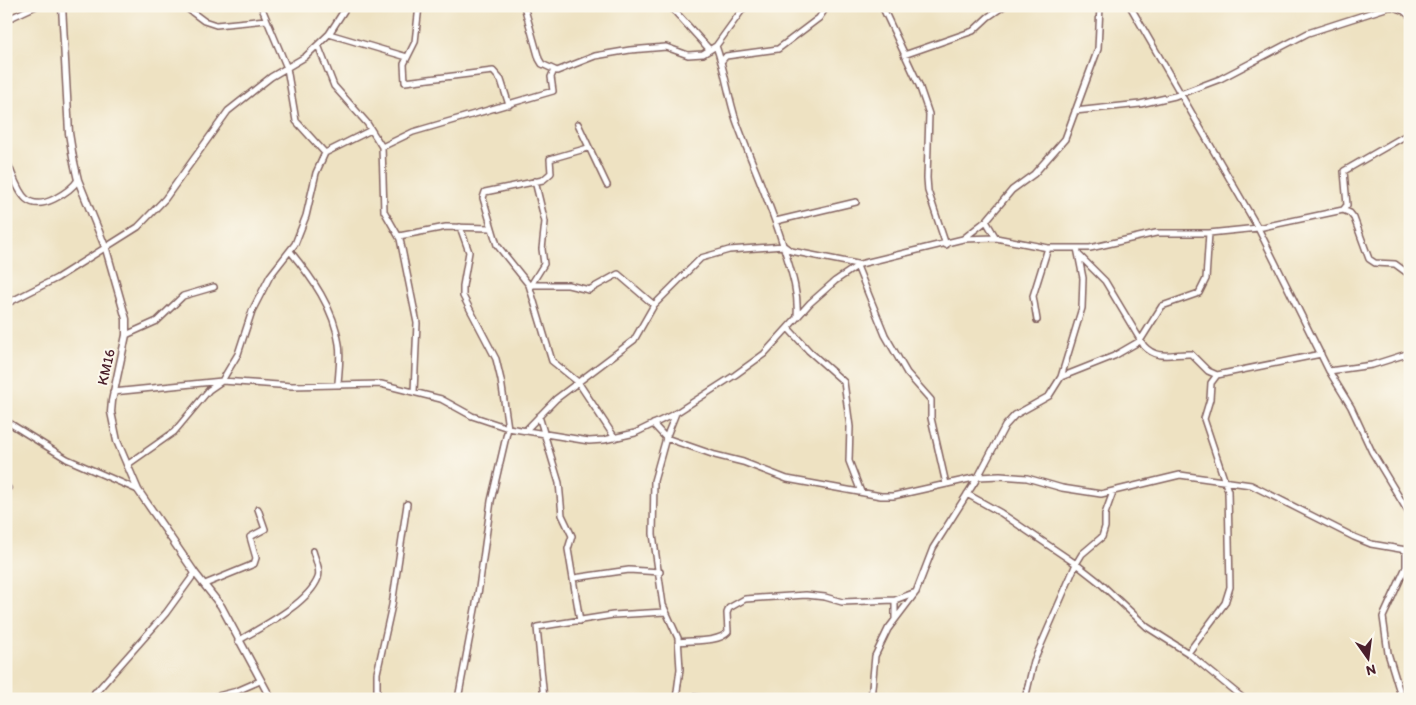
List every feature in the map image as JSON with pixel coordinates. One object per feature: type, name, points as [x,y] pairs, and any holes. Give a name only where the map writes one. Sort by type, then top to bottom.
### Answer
[{"type":"street","points":[[6,20],[36,6]]},
{"type":"street","name":"KM16","points":[[62,6],[69,134],[78,180],[106,248],[122,300],[126,335],[113,392],[111,412],[113,426],[138,490],[195,573],[221,606],[238,641],[271,699]]},
{"type":"street","points":[[184,6],[204,21],[216,25],[266,20]]},
{"type":"street","points":[[261,6],[287,68],[296,121],[325,153]]},
{"type":"street","points":[[6,304],[57,278],[138,227],[152,213],[235,103],[305,57],[329,34],[347,6]]},
{"type":"street","points":[[419,6],[415,42],[404,64],[404,80],[408,84],[496,72],[509,105]]},
{"type":"street","points":[[524,6],[538,59],[554,70],[561,70],[606,53],[630,50],[666,47],[695,56],[716,46],[745,6]]},
{"type":"street","points":[[670,6],[710,50]]},
{"type":"street","points":[[722,62],[726,56],[778,49],[819,18],[827,6]]},
{"type":"street","points":[[882,6],[919,86],[929,114],[927,184],[946,244]]},
{"type":"street","points":[[904,55],[973,31],[988,16],[1004,6]]},
{"type":"street","points":[[963,239],[986,221],[1012,190],[1034,174],[1065,139],[1098,49],[1100,6]]},
{"type":"street","points":[[1130,6],[1258,228],[1329,370],[1351,407],[1372,452],[1410,515]]},
{"type":"street","points":[[1075,111],[1140,104],[1182,94],[1220,79],[1308,33],[1391,6],[1404,9],[1410,16]]},
{"type":"street","points":[[329,34],[407,57]]},
{"type":"street","points":[[318,45],[334,86],[382,146],[384,211],[398,236],[417,324],[414,392]]},
{"type":"street","points":[[716,46],[724,69],[735,118],[784,246],[796,289],[797,316]]},
{"type":"street","points":[[724,69],[726,56]]},
{"type":"street","points":[[382,146],[413,132],[553,91],[551,77],[554,70]]},
{"type":"street","points":[[578,124],[607,186]]},
{"type":"street","points":[[127,465],[174,432],[209,390],[222,381],[238,354],[252,311],[270,276],[290,251],[306,216],[316,172],[325,153],[371,130]]},
{"type":"street","points":[[525,431],[538,416],[578,382],[634,340],[654,305],[701,258],[729,250],[784,246],[792,251],[859,265],[963,239],[996,238],[1048,248],[1090,248],[1156,233],[1209,233],[1258,228],[1343,210],[1347,205],[1344,171],[1410,133]]},
{"type":"street","points":[[588,148],[550,159],[551,173],[549,177],[485,192],[483,198],[490,228],[497,246],[506,260],[530,285],[552,361],[578,382],[615,438]]},
{"type":"street","points":[[6,160],[21,192],[26,200],[33,205],[45,203],[59,197],[72,188],[78,180]]},
{"type":"street","points":[[530,285],[544,261],[542,249],[545,219],[535,181]]},
{"type":"street","points":[[776,221],[856,202]]},
{"type":"street","points":[[1343,210],[1354,218],[1369,259],[1375,263],[1395,264],[1410,275]]},
{"type":"street","points":[[986,221],[996,238]]},
{"type":"street","points":[[398,236],[446,227],[490,228]]},
{"type":"street","points":[[458,699],[479,588],[491,501],[500,468],[503,441],[508,428],[496,359],[463,296],[469,252],[460,227]]},
{"type":"street","points":[[1061,377],[1114,356],[1140,341],[1162,306],[1194,296],[1202,290],[1207,272],[1209,233]]},
{"type":"street","points":[[1037,320],[1033,296],[1048,248]]},
{"type":"street","points":[[871,699],[876,656],[895,619],[916,592],[933,548],[978,477],[1009,420],[1049,396],[1061,377],[1082,308],[1083,278],[1077,248]]},
{"type":"street","points":[[290,251],[314,280],[327,307],[338,340],[338,383]]},
{"type":"street","points":[[1079,256],[1089,263],[1105,281],[1140,341],[1148,350],[1161,356],[1195,356],[1208,371],[1217,375],[1321,354]]},
{"type":"street","points":[[113,392],[222,381],[292,386],[338,383],[381,384],[441,400],[472,416],[508,428],[589,441],[615,438],[635,434],[676,412],[764,354],[797,316],[835,280],[859,265]]},
{"type":"street","points":[[859,265],[885,336],[907,373],[931,400],[931,418],[946,484]]},
{"type":"street","points":[[530,285],[568,285],[589,290],[618,274],[654,305]]},
{"type":"street","points":[[126,335],[157,321],[183,296],[214,287]]},
{"type":"street","points":[[788,328],[809,351],[844,382],[850,427],[849,461],[860,492]]},
{"type":"street","points":[[1329,370],[1377,364],[1410,353]]},
{"type":"street","points":[[1188,653],[1225,603],[1230,587],[1228,491],[1225,480],[1220,475],[1204,419],[1210,399],[1211,383],[1217,375]]},
{"type":"street","points":[[676,412],[655,476],[653,497],[653,534],[665,612],[678,642],[680,670],[676,699]]},
{"type":"street","points":[[538,416],[559,483],[562,515],[572,536],[568,549],[580,621]]},
{"type":"street","points":[[6,421],[67,459],[138,490]]},
{"type":"street","points":[[653,424],[666,438],[715,455],[743,462],[797,482],[893,496],[978,477],[1013,477],[1039,481],[1075,491],[1101,494],[1175,475],[1225,480],[1260,488],[1371,544],[1408,548],[1406,567],[1382,617],[1388,653],[1403,699],[1410,696]]},
{"type":"street","points":[[1025,699],[1034,661],[1076,564],[1082,554],[1102,537],[1105,527],[1105,514],[1113,492]]},
{"type":"street","points":[[967,494],[1001,513],[1076,564],[1100,582],[1147,627],[1188,653],[1244,699]]},
{"type":"street","points":[[377,699],[377,673],[392,605],[407,504]]},
{"type":"street","points":[[205,584],[254,564],[256,558],[250,537],[265,529],[258,509]]},
{"type":"street","points":[[238,641],[280,615],[306,594],[318,578],[318,569],[313,551]]},
{"type":"street","points":[[574,578],[629,570],[660,572]]},
{"type":"street","points":[[90,699],[166,613],[195,573]]},
{"type":"street","points":[[678,642],[717,638],[725,635],[728,632],[727,613],[729,608],[745,599],[806,595],[825,596],[842,602],[895,600],[916,592]]},
{"type":"street","points":[[895,600],[895,619]]},
{"type":"street","points":[[544,699],[538,627],[613,615],[665,612]]},
{"type":"street","points":[[206,699],[237,691],[260,681]]},
{"type":"street","points":[[95,692],[100,699]]},
{"type":"street","points":[[684,699],[693,697],[709,699]]}]
